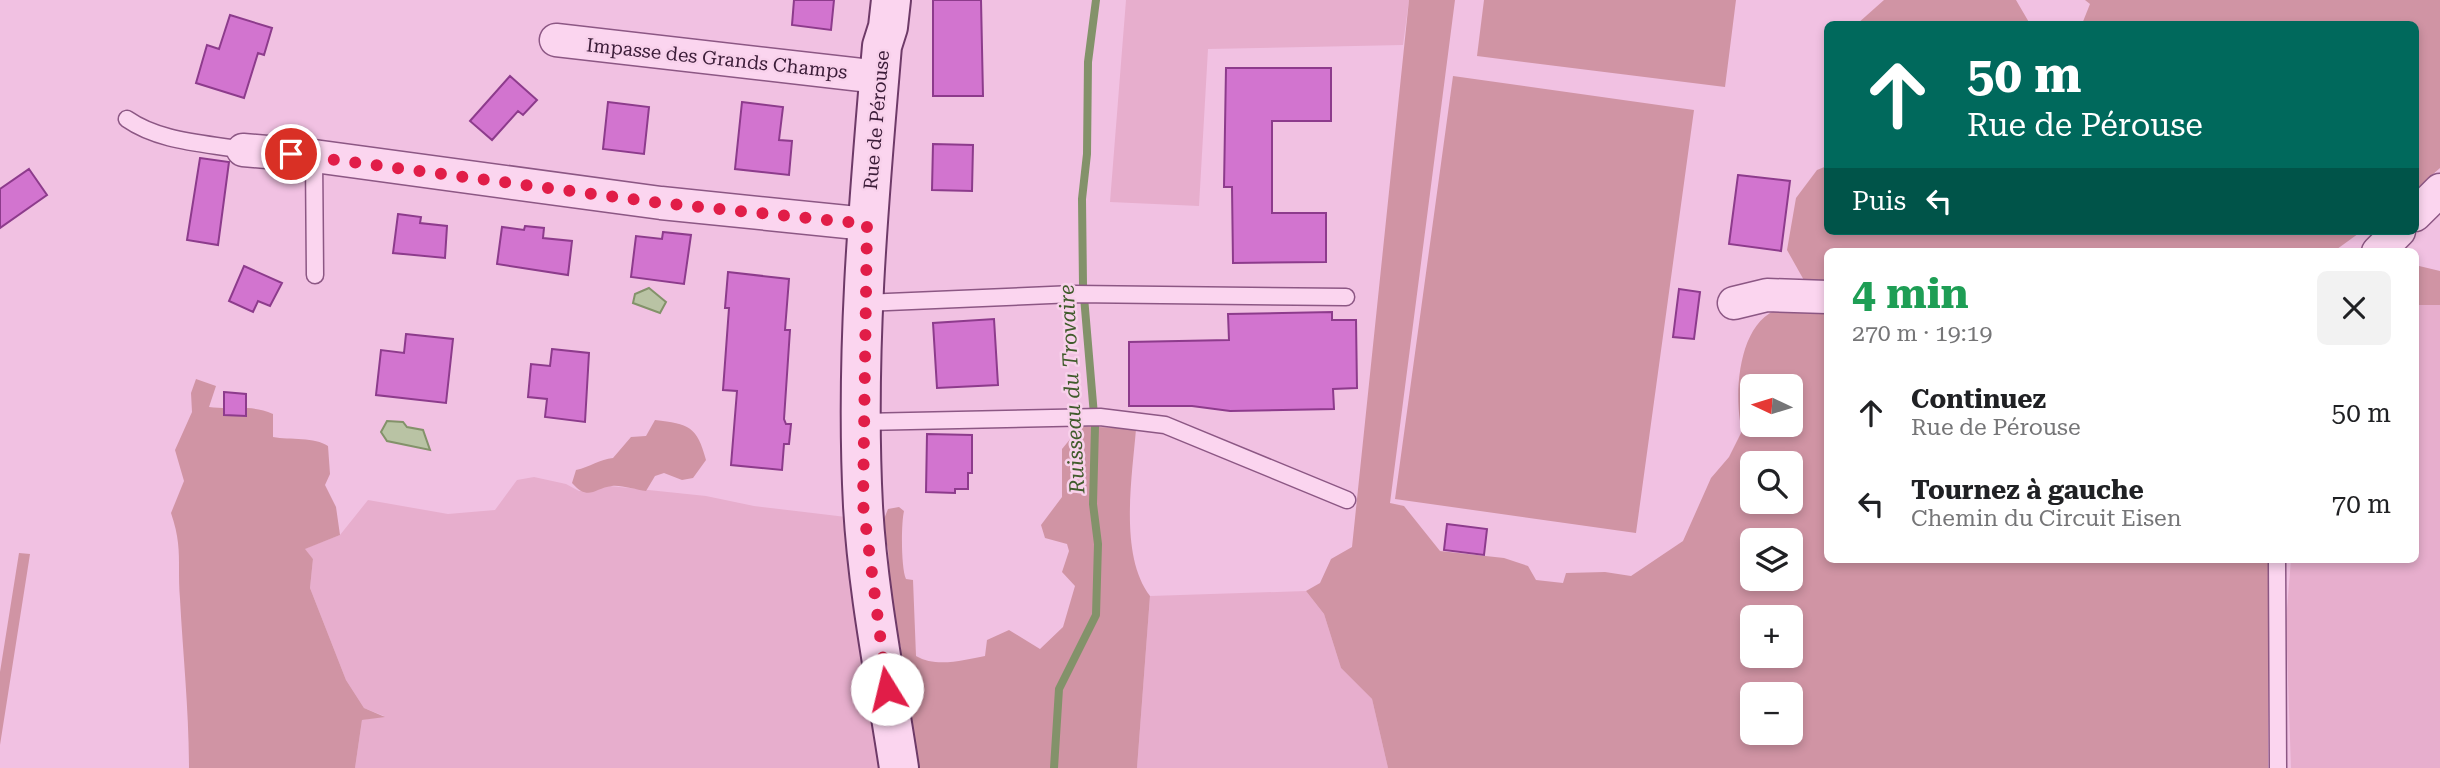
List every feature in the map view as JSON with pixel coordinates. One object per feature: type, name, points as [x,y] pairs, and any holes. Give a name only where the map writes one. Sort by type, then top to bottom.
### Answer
[{"type":"street","name":"Rue de Pérouse","points":[[891,0],[879,77],[867,224],[862,422],[863,493],[875,610],[899,768]]},
{"type":"street","name":"Impasse des Grands Champs","points":[[556,40],[879,77]]},
{"type":"street","points":[[243,150],[314,156],[661,203],[867,224]]},
{"type":"street","points":[[2419,211],[2440,190]]},
{"type":"street","points":[[2382,248],[2395,235]]},
{"type":"street","points":[[1734,303],[1767,295],[1824,298]]},
{"type":"lane","points":[[127,119],[143,131],[161,136],[243,150]]},
{"type":"lane","points":[[314,156],[315,275]]},
{"type":"lane","points":[[864,303],[1074,294],[1346,296]]},
{"type":"lane","points":[[862,422],[1094,417],[1165,425],[1347,499]]},
{"type":"lane","points":[[2277,563],[2278,768]]},
{"type":"shaded area","points":[[1126,0],[1409,0],[1403,45],[1208,49],[1199,206],[1110,202]]},
{"type":"shaded area","points":[[1409,0],[1455,0],[1390,503],[1404,506],[1440,551],[1504,558],[1528,566],[1536,580],[1563,583],[1566,573],[1605,572],[1631,576],[1683,541],[1711,478],[1729,457],[1740,435],[1740,438],[1803,437],[1803,374],[1740,374],[1740,421],[1738,398],[1739,379],[1742,359],[1756,326],[1768,314],[1783,308],[1824,308],[1824,563],[2268,563],[2268,768],[1388,768],[1372,699],[1341,668],[1324,614],[1306,591],[1320,583],[1331,559],[1352,547]]},
{"type":"shaded area","points":[[1484,0],[1736,0],[1725,87],[1477,56]]},
{"type":"shaded area","points":[[1884,0],[2016,0],[2028,21],[1860,21]]},
{"type":"shaded area","points":[[2085,0],[2440,0],[2440,168],[2419,186],[2419,21],[2083,21],[2090,4]]},
{"type":"shaded area","points":[[1453,76],[1694,110],[1636,533],[1395,499]]},
{"type":"shaded area","points":[[1824,167],[1824,235],[2356,235],[2339,248],[1824,248],[1824,289],[1810,291],[1787,250],[1796,198],[1817,170]]},
{"type":"shaded area","points":[[2419,266],[2440,271],[2440,305],[2419,305]]},
{"type":"shaded area","points":[[649,288],[666,302],[660,313],[633,303],[635,294]]},
{"type":"shaded area","points":[[2419,305],[2440,305],[2440,768],[2291,768],[2286,621],[2291,563],[2419,563]]},
{"type":"shaded area","points":[[196,379],[216,386],[209,407],[265,411],[273,414],[273,437],[309,440],[328,446],[330,474],[325,485],[336,507],[340,535],[305,549],[313,559],[310,588],[346,680],[364,708],[385,717],[362,720],[355,768],[189,768],[178,546],[171,513],[184,481],[175,450],[192,412],[191,393]]},
{"type":"shaded area","points":[[655,420],[684,425],[695,433],[706,460],[693,478],[682,480],[664,473],[655,476],[646,491],[612,486],[587,493],[572,483],[576,470],[613,458],[631,437],[646,436]]},
{"type":"shaded area","points":[[387,421],[403,422],[407,427],[423,430],[430,450],[387,441],[381,432]]},
{"type":"shaded area","points":[[1081,426],[1136,429],[1130,493],[1131,538],[1140,579],[1150,596],[1137,768],[915,768],[902,681],[901,647],[893,628],[888,549],[882,524],[888,509],[899,507],[904,511],[903,566],[906,579],[913,580],[916,656],[932,662],[941,662],[985,656],[987,640],[1009,630],[1040,649],[1063,627],[1075,586],[1062,572],[1069,551],[1067,544],[1045,538],[1041,525],[1062,497],[1062,449]]},
{"type":"shaded area","points":[[534,477],[566,484],[579,491],[610,486],[706,496],[754,506],[846,517],[852,594],[880,768],[355,768],[362,720],[384,716],[364,708],[346,680],[310,588],[313,559],[304,549],[340,535],[368,500],[448,514],[495,510],[517,480]]},
{"type":"shaded area","points":[[19,553],[30,554],[0,745],[0,672]]},
{"type":"shaded area","points":[[1306,591],[1324,614],[1341,668],[1372,699],[1388,768],[1137,768],[1150,596]]},
{"type":"building","points":[[794,0],[834,0],[831,30],[792,25]]},
{"type":"building","points":[[933,0],[981,0],[983,96],[933,96]]},
{"type":"building","points":[[230,15],[272,28],[264,55],[258,53],[244,98],[196,83],[207,45],[219,49]]},
{"type":"building","points":[[1226,68],[1331,68],[1331,121],[1272,121],[1272,213],[1326,213],[1326,262],[1233,263],[1232,187],[1224,187]]},
{"type":"building","points":[[510,76],[537,100],[523,115],[518,111],[492,140],[470,121]]},
{"type":"building","points":[[608,102],[649,107],[644,154],[603,149]]},
{"type":"building","points":[[742,102],[783,107],[779,140],[792,141],[789,175],[735,169]]},
{"type":"building","points":[[933,144],[973,145],[972,191],[932,190]]},
{"type":"building","points":[[200,158],[229,162],[218,245],[187,240]]},
{"type":"building","points":[[29,169],[47,195],[0,228],[0,189]]},
{"type":"building","points":[[1738,175],[1790,181],[1781,251],[1729,244]]},
{"type":"building","points":[[398,214],[421,217],[420,223],[447,226],[445,258],[393,253]]},
{"type":"building","points":[[525,226],[544,228],[543,238],[572,241],[568,275],[497,264],[502,227],[524,230]]},
{"type":"building","points":[[663,232],[691,235],[684,284],[631,277],[636,236],[662,239]]},
{"type":"building","points":[[244,266],[282,283],[270,306],[258,301],[253,312],[229,301]]},
{"type":"building","points":[[728,272],[789,279],[785,330],[790,330],[784,419],[786,424],[791,424],[789,444],[784,444],[782,470],[731,465],[737,391],[723,390],[729,308],[725,308]]},
{"type":"building","points":[[1679,289],[1700,292],[1694,339],[1673,337]]},
{"type":"building","points":[[1332,312],[1332,320],[1356,320],[1357,388],[1333,389],[1334,409],[1230,411],[1192,406],[1129,406],[1129,342],[1229,340],[1228,314]]},
{"type":"building","points":[[994,319],[998,385],[937,388],[933,323]]},
{"type":"building","points":[[406,334],[453,339],[446,403],[376,395],[381,350],[404,353]]},
{"type":"building","points":[[552,349],[589,353],[585,422],[545,417],[547,399],[528,397],[531,364],[550,366]]},
{"type":"building","points":[[224,392],[246,394],[246,416],[224,415]]},
{"type":"building","points":[[927,434],[972,435],[972,473],[968,473],[968,489],[955,489],[955,493],[926,492]]},
{"type":"building","points":[[1447,524],[1487,529],[1484,555],[1444,550]]},
{"type":"waterway","name":"Ruisseau du Trovaire","points":[[1054,768],[1059,689],[1096,615],[1098,544],[1093,504],[1095,427],[1083,285],[1082,199],[1087,154],[1088,62],[1096,0]]},
{"type":"route","points":[[291,154],[661,203],[867,224],[862,422],[863,504],[887,689]]}]
